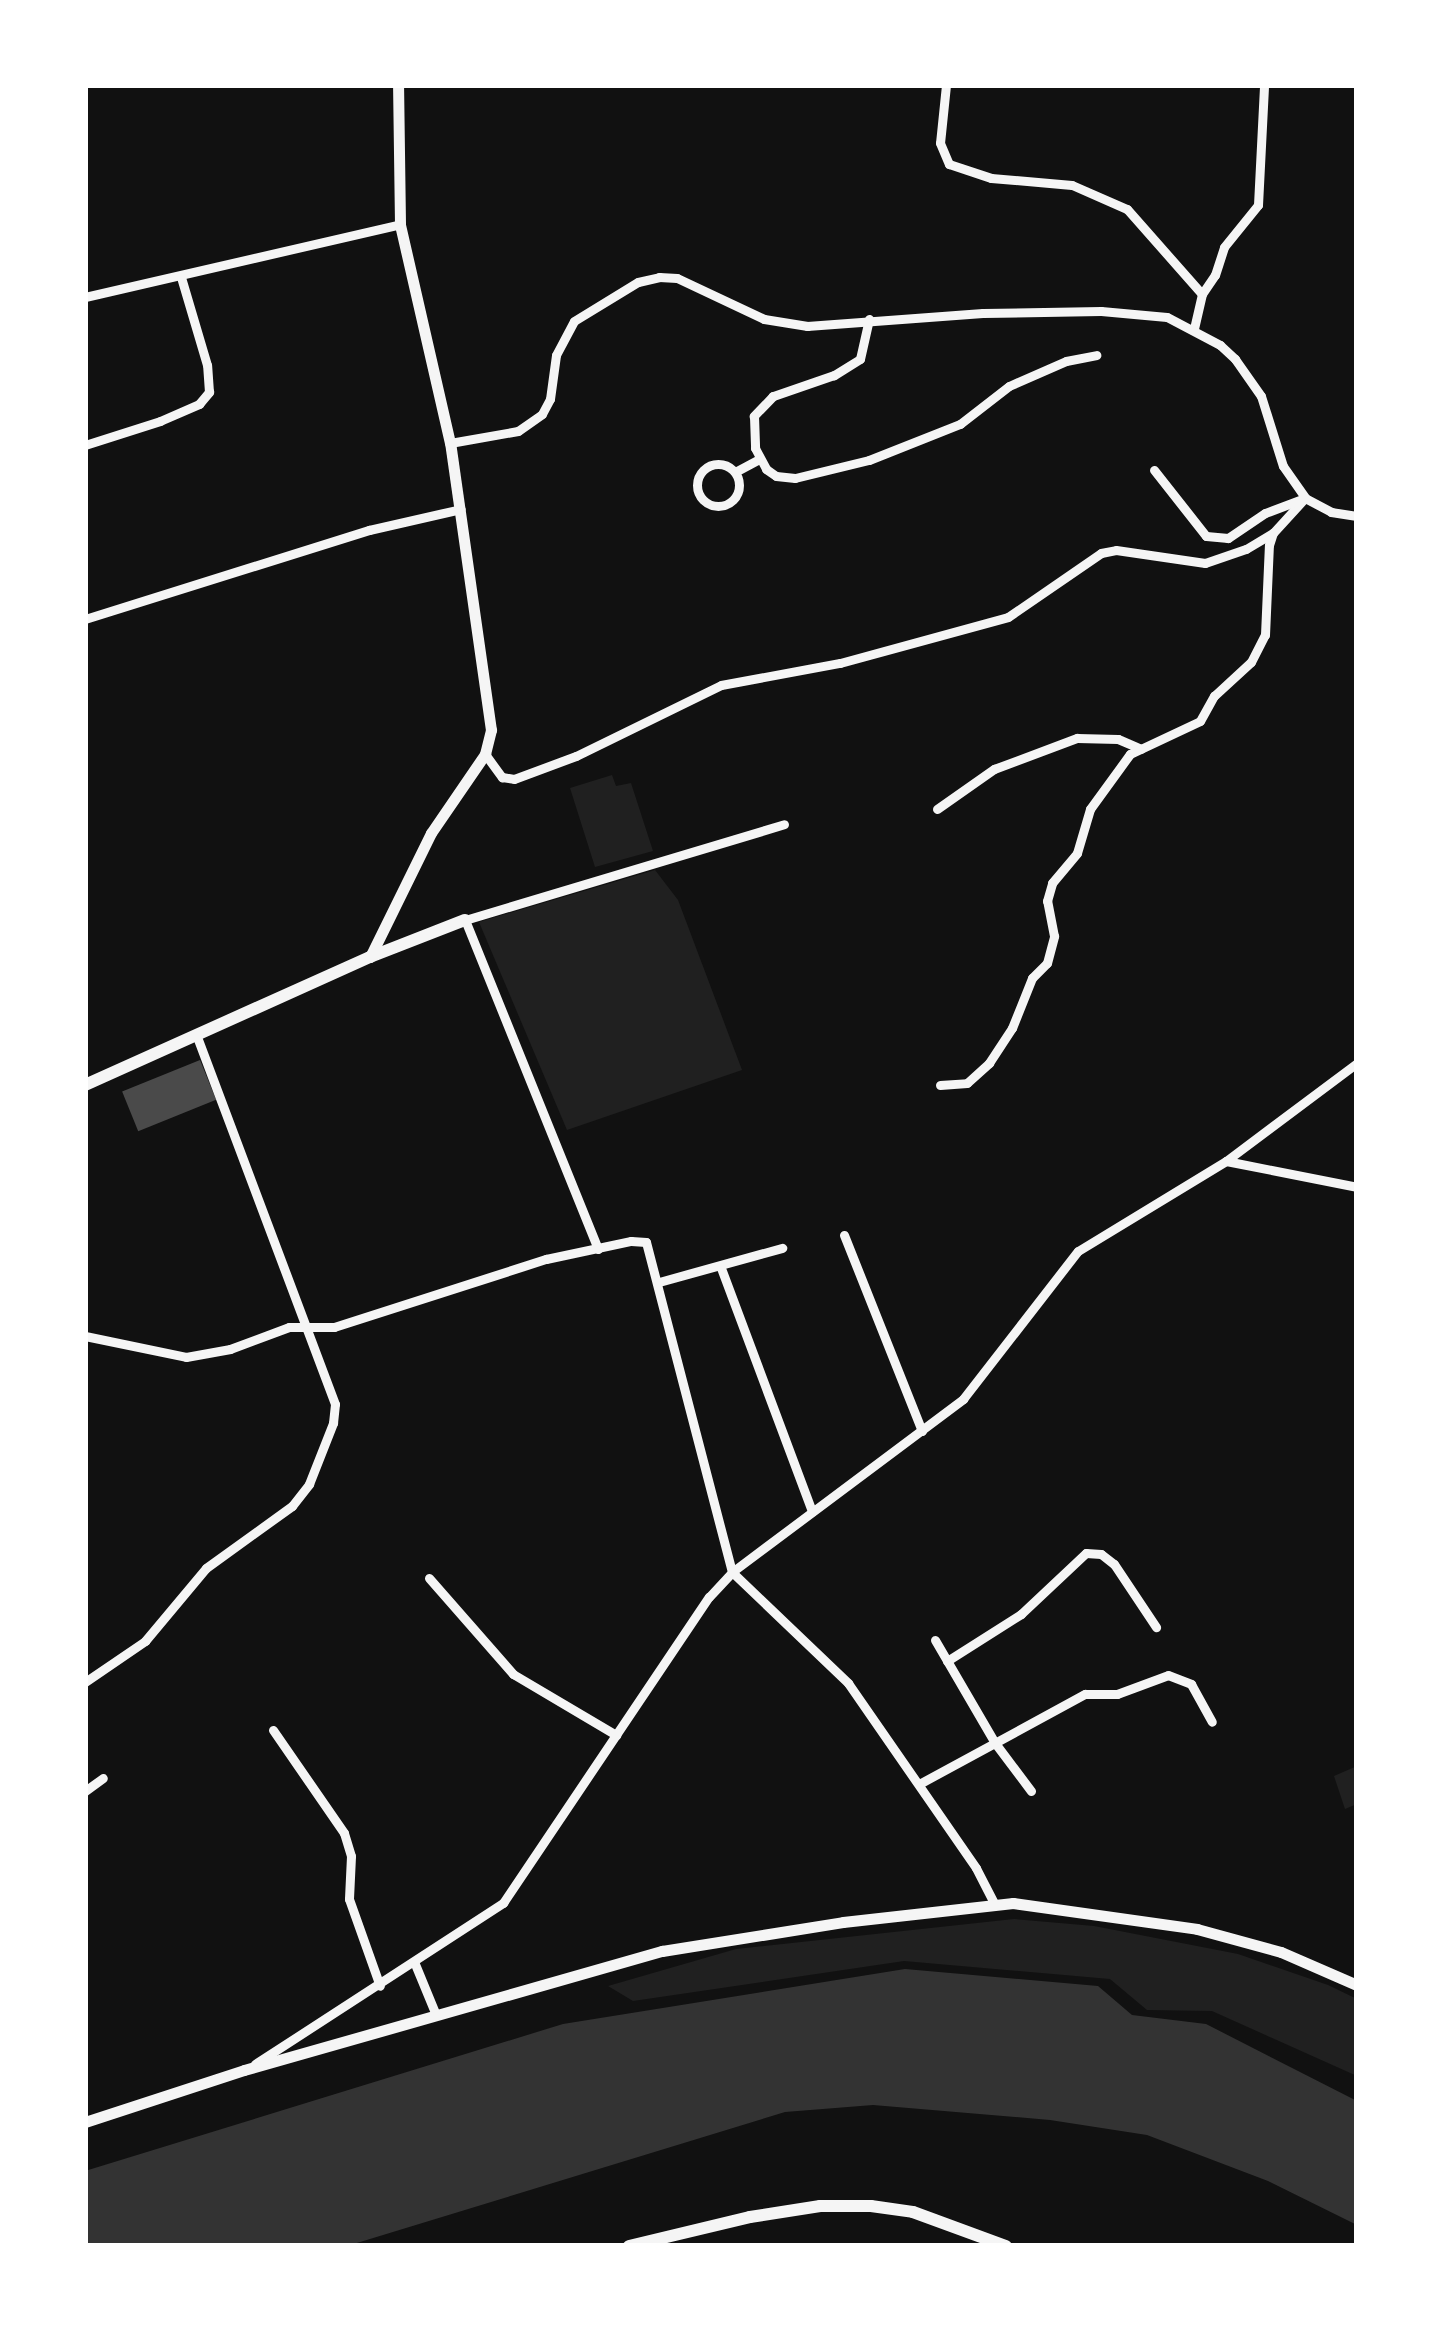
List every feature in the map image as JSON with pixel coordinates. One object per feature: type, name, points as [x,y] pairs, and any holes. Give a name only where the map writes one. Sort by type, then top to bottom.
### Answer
[{"type":"main road","points":[[85,1085],[370,957],[465,920]]},
{"type":"main road","points":[[629,2246],[750,2217],[820,2206],[871,2206],[913,2212],[1006,2246]]},
{"type":"street","points":[[370,957],[431,832],[485,754],[491,730],[462,508],[400,224],[398,85]]},
{"type":"street","points":[[946,85],[940,143],[949,164],[991,178],[1072,184],[1107,197],[1138,220],[1202,294]]},
{"type":"street","points":[[1194,330],[1202,294],[1215,275],[1224,248],[1258,206],[1264,85]]},
{"type":"street","points":[[85,296],[400,224]]},
{"type":"street","points":[[85,445],[160,421],[199,404],[209,392],[207,365],[180,277]]},
{"type":"street","points":[[450,443],[518,431],[542,414],[550,399],[556,355],[574,321],[638,282],[677,278],[764,319],[807,326],[869,319],[1101,311],[1167,316],[1228,352],[1250,378],[1266,409],[1283,466],[1305,498],[1331,512],[1357,516]]},
{"type":"street","points":[[869,319],[868,338],[860,359],[834,375],[773,396],[754,416],[752,432],[759,459],[776,476],[796,478],[870,460],[960,424],[1009,386],[1066,361],[1096,355]]},
{"type":"street","points":[[735,472],[759,459]]},
{"type":"street","points":[[724,464],[735,472],[739,485],[730,502],[711,506],[700,498],[696,485],[705,468],[724,464]]},
{"type":"street","points":[[1154,470],[1206,536],[1228,538],[1265,513],[1305,498]]},
{"type":"street","points":[[485,754],[502,777],[514,779],[576,756],[720,685],[840,663],[1008,617],[1101,553],[1116,550],[1205,562],[1246,549],[1273,533],[1305,498]]},
{"type":"street","points":[[85,619],[369,530],[462,508]]},
{"type":"street","points":[[940,1085],[968,1083],[989,1063],[1012,1028],[1032,978],[1047,963],[1054,936],[1048,901],[1052,884],[1076,853],[1090,808],[1130,754],[1200,722],[1214,696],[1251,662],[1265,635],[1266,562],[1273,533]]},
{"type":"street","points":[[937,809],[994,769],[1077,738],[1118,739],[1141,749]]},
{"type":"street","points":[[598,1248],[465,920],[784,824]]},
{"type":"street","points":[[85,1682],[144,1641],[206,1568],[292,1506],[309,1484],[334,1423],[335,1404],[303,1327],[246,1158],[196,1035]]},
{"type":"street","points":[[244,2070],[415,1964],[503,1903],[709,1598],[732,1572],[963,1399],[1078,1251],[1226,1161],[1357,1063]]},
{"type":"street","points":[[1226,1161],[1357,1187]]},
{"type":"street","points":[[844,1236],[922,1430]]},
{"type":"street","points":[[85,1336],[186,1357],[303,1327],[334,1327],[546,1260],[631,1240],[646,1242],[732,1572],[848,1684],[976,1868],[995,1905]]},
{"type":"street","points":[[658,1282],[782,1248]]},
{"type":"street","points":[[720,1268],[812,1512]]},
{"type":"street","points":[[947,1661],[1021,1614],[1086,1553],[1101,1554],[1114,1564],[1156,1627]]},
{"type":"street","points":[[429,1578],[512,1674],[616,1734]]},
{"type":"street","points":[[934,1640],[994,1744],[1031,1791]]},
{"type":"street","points":[[919,1784],[1084,1694],[1118,1694],[1168,1675],[1192,1684],[1212,1722]]},
{"type":"street","points":[[273,1730],[344,1833],[350,1856],[348,1899],[380,1986]]},
{"type":"street","points":[[85,1791],[103,1778]]},
{"type":"street","points":[[85,2122],[244,2070],[662,1951],[843,1922],[1013,1903],[1197,1929],[1281,1952],[1357,1985]]},
{"type":"street","points":[[415,1964],[436,2015]]},
{"type":"shaded area","points":[[612,775],[616,786],[631,783],[653,851],[595,867],[570,788]]},
{"type":"shaded area","points":[[655,870],[678,900],[742,1070],[567,1130],[479,922]]},
{"type":"shaded area","points":[[1357,1766],[1357,1804],[1345,1809],[1334,1776]]},
{"type":"shaded area","points":[[1014,1919],[1094,1926],[1238,1954],[1328,1985],[1357,1999],[1357,2076],[1212,2011],[1147,2010],[1110,1979],[904,1961],[633,2001],[608,1986],[736,1949]]},
{"type":"shaded area","points":[[905,1969],[1098,1986],[1132,2015],[1206,2024],[1357,2101],[1357,2225],[1268,2181],[1147,2135],[1050,2120],[873,2105],[785,2112],[347,2246],[85,2246],[85,2171],[563,2024]]},
{"type":"building","points":[[200,1060],[216,1100],[138,1131],[122,1091]]}]
